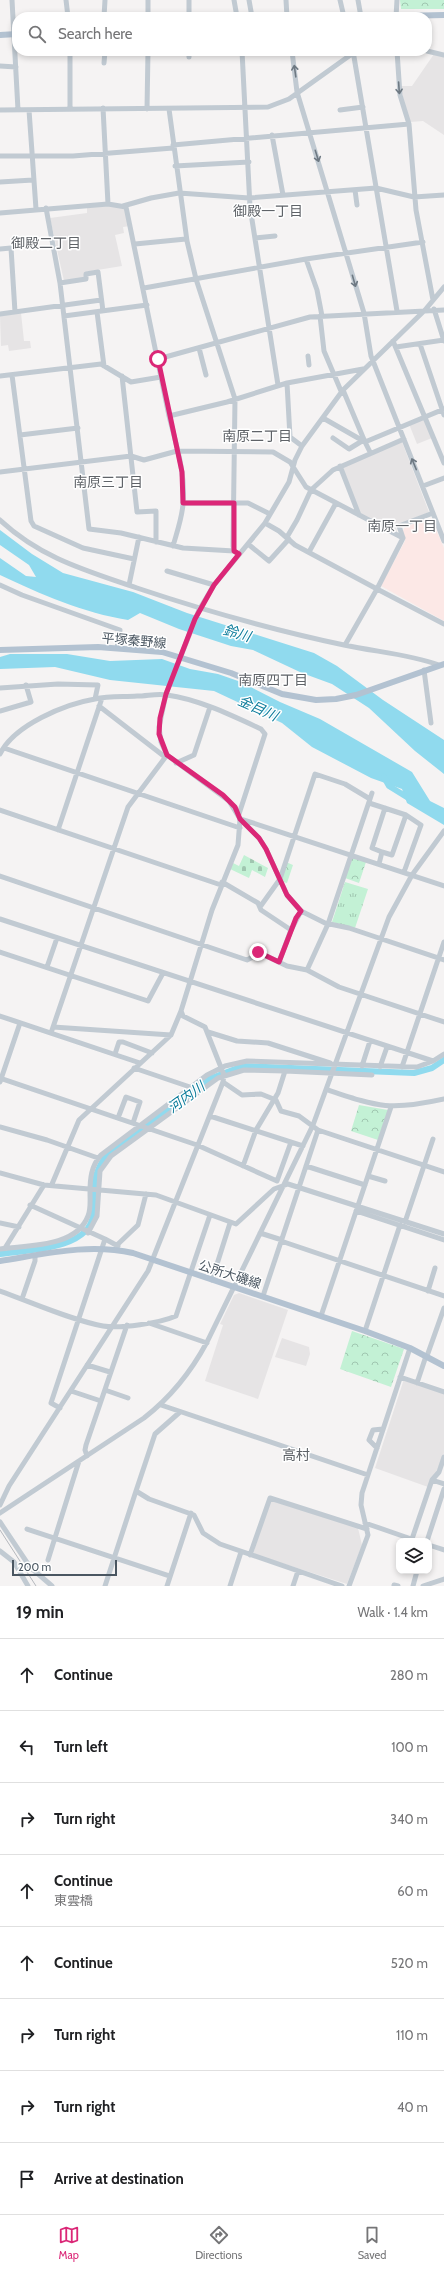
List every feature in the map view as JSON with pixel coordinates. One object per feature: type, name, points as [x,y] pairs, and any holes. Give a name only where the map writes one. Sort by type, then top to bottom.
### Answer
[{"type":"main road","points":[[432,15],[444,15]]},
{"type":"main road","points":[[0,35],[12,35]]},
{"type":"main road","name":"平塚秦野線","points":[[0,650],[78,647],[117,648],[162,652],[231,673],[287,696],[316,700],[336,699],[442,665]]},
{"type":"main road","name":"公所大磯線","points":[[0,1261],[74,1249],[118,1248],[365,1331],[410,1348],[444,1366]]},
{"type":"street","points":[[12,0],[13,12]]},
{"type":"street","points":[[66,0],[67,12]]},
{"type":"street","points":[[104,12],[105,0]]},
{"type":"street","points":[[148,0],[148,12]]},
{"type":"street","points":[[189,0],[189,12]]},
{"type":"street","points":[[234,0],[236,12]]},
{"type":"street","points":[[249,0],[251,12]]},
{"type":"street","points":[[286,0],[287,12]]},
{"type":"street","points":[[340,0],[343,12]]},
{"type":"street","points":[[358,0],[360,12]]},
{"type":"street","points":[[396,12],[397,0]]},
{"type":"street","points":[[432,52],[444,55]]},
{"type":"street","points":[[16,56],[18,110]]},
{"type":"street","points":[[70,56],[70,108]]},
{"type":"street","points":[[104,56],[104,63]]},
{"type":"street","points":[[147,109],[148,56]]},
{"type":"street","points":[[242,56],[250,198],[278,385]]},
{"type":"street","points":[[293,56],[298,92],[364,313],[373,360],[444,541]]},
{"type":"street","points":[[0,110],[70,108],[246,108],[274,105],[298,92],[348,56]]},
{"type":"street","points":[[355,56],[397,311]]},
{"type":"street","points":[[397,56],[400,95],[409,124],[414,197],[433,300]]},
{"type":"street","points":[[0,66],[16,67]]},
{"type":"street","points":[[340,110],[364,106]]},
{"type":"street","points":[[103,108],[108,204]]},
{"type":"street","points":[[169,109],[175,166],[186,240],[196,279],[235,399],[234,551]]},
{"type":"street","points":[[29,110],[36,210]]},
{"type":"street","points":[[0,156],[106,154],[272,135],[409,124]]},
{"type":"street","points":[[272,135],[283,194]]},
{"type":"street","points":[[175,166],[249,162]]},
{"type":"street","points":[[0,182],[33,180]]},
{"type":"street","points":[[0,213],[108,204],[123,206],[179,193],[250,198],[283,194],[376,188],[414,197],[444,195]]},
{"type":"street","points":[[355,190],[357,205]]},
{"type":"street","points":[[123,206],[128,211],[183,480],[183,503],[173,546]]},
{"type":"street","points":[[46,208],[63,305],[89,529],[188,549],[234,551],[239,554]]},
{"type":"street","points":[[255,238],[275,236]]},
{"type":"street","points":[[135,244],[186,240]]},
{"type":"street","points":[[144,288],[306,259],[423,242]]},
{"type":"street","points":[[0,249],[11,248],[15,312]]},
{"type":"street","points":[[306,259],[317,290],[324,351],[364,442],[370,452]]},
{"type":"street","points":[[60,283],[86,279],[86,274],[98,272],[101,300],[100,311],[104,366]]},
{"type":"street","points":[[166,756],[161,742],[159,726],[166,694],[199,610],[214,585],[265,523],[289,482],[302,446],[342,390],[425,310],[444,287]]},
{"type":"street","points":[[0,314],[101,300]]},
{"type":"street","points":[[64,316],[147,305]]},
{"type":"street","points":[[158,359],[269,328],[321,316],[434,309],[444,310]]},
{"type":"street","points":[[396,347],[444,341],[434,309]]},
{"type":"street","points":[[393,341],[444,463]]},
{"type":"street","points":[[333,438],[350,449],[424,416],[443,411],[420,344]]},
{"type":"street","points":[[199,348],[206,375]]},
{"type":"street","points":[[308,356],[309,365]]},
{"type":"street","points":[[0,376],[101,364],[131,382],[161,377]]},
{"type":"street","points":[[169,416],[235,399],[278,385],[363,370]]},
{"type":"street","points":[[12,375],[30,521],[34,526],[83,548],[134,559]]},
{"type":"street","points":[[122,376],[137,512],[156,511],[156,542]]},
{"type":"street","points":[[287,383],[290,437],[302,446]]},
{"type":"street","points":[[323,418],[364,442]]},
{"type":"street","points":[[20,435],[78,428]]},
{"type":"street","points":[[248,544],[269,561],[288,538],[311,490],[340,466],[404,438]]},
{"type":"street","points":[[0,472],[131,456],[144,460],[178,451],[273,452],[294,466],[304,485],[311,490],[402,538]]},
{"type":"street","points":[[340,466],[360,516]]},
{"type":"street","points":[[422,486],[444,478]]},
{"type":"street","points":[[183,503],[248,503],[270,514]]},
{"type":"street","points":[[309,552],[336,503]]},
{"type":"street","points":[[345,645],[377,589],[402,538],[399,526],[433,513]]},
{"type":"street","points":[[0,520],[15,534],[54,558],[199,610],[345,645],[442,665]]},
{"type":"street","points":[[265,523],[288,538],[295,545],[444,624]]},
{"type":"street","points":[[129,585],[139,538]]},
{"type":"street","points":[[167,571],[214,585]]},
{"type":"street","points":[[0,585],[22,595],[120,630],[117,648]]},
{"type":"street","points":[[424,670],[431,723]]},
{"type":"street","points":[[0,711],[31,702],[26,685]]},
{"type":"street","points":[[0,688],[26,685],[98,685],[95,699]]},
{"type":"street","points":[[52,1184],[79,1120],[171,1035],[181,1011],[189,981],[222,884],[238,845],[240,828],[240,817],[265,734],[261,729],[210,707],[166,694],[102,698],[41,717],[23,728],[1,751],[77,773],[240,828]]},
{"type":"street","points":[[58,830],[102,698]]},
{"type":"street","points":[[99,706],[166,756],[223,795],[259,838],[266,849],[287,895],[301,911],[328,924],[349,928],[441,959]]},
{"type":"street","points":[[176,763],[194,755],[210,707]]},
{"type":"street","points":[[51,1033],[128,807],[166,756]]},
{"type":"street","points":[[260,907],[280,879],[315,774],[345,784],[369,801],[406,815],[421,825],[404,872]]},
{"type":"street","points":[[307,970],[328,924],[372,793]]},
{"type":"street","points":[[385,808],[372,848],[382,852],[392,855],[406,815]]},
{"type":"street","points":[[0,810],[222,884],[258,903],[261,910],[291,930]]},
{"type":"street","points":[[240,817],[444,886]]},
{"type":"street","points":[[0,1513],[144,1418],[161,1405],[189,1372],[207,1343],[313,1125],[328,1090],[380,939],[397,901],[412,875],[444,831]]},
{"type":"street","points":[[378,864],[382,852]]},
{"type":"street","points":[[0,876],[247,960],[260,953],[279,962],[307,970],[339,987],[444,1022]]},
{"type":"street","points":[[279,962],[291,930],[301,911]]},
{"type":"street","points":[[0,919],[432,1061]]},
{"type":"street","points":[[47,967],[57,938]]},
{"type":"street","points":[[402,1067],[441,959],[444,942]]},
{"type":"street","points":[[0,952],[148,1001],[163,973]]},
{"type":"street","points":[[0,1505],[9,1486],[71,1391],[153,1259],[223,1082],[223,1071],[208,1032],[202,1024],[183,1016],[181,1011]]},
{"type":"street","points":[[0,1016],[140,1063]]},
{"type":"street","points":[[20,1023],[0,1080],[197,1145],[279,1181],[292,1142]]},
{"type":"street","points":[[53,1027],[171,1035]]},
{"type":"street","points":[[208,1032],[237,1041],[268,1043],[336,1066]]},
{"type":"street","points":[[362,1066],[370,1041]]},
{"type":"street","points":[[115,1054],[119,1042],[123,1042],[152,1053]]},
{"type":"street","points":[[380,1067],[387,1046]]},
{"type":"street","points":[[3,1249],[58,1240],[71,1236],[86,1221],[89,1211],[93,1167],[98,1158],[190,1087],[223,1071],[252,1061],[336,1066],[417,1067],[444,1054]]},
{"type":"street","points":[[134,1068],[190,1087]]},
{"type":"street","points":[[88,1232],[97,1216],[99,1176],[106,1161],[223,1071],[285,1071],[372,1075]]},
{"type":"street","points":[[243,1166],[256,1130],[275,1099],[285,1071]]},
{"type":"street","points":[[223,1082],[242,1095],[261,1094],[275,1099],[278,1102],[280,1111],[298,1116],[313,1125],[318,1130],[444,1172]]},
{"type":"street","points":[[328,1090],[368,1103],[391,1107],[416,1105],[444,1099]]},
{"type":"street","points":[[118,1118],[126,1097],[140,1102],[133,1123]]},
{"type":"street","points":[[321,1316],[391,1107]]},
{"type":"street","points":[[210,1116],[303,1146]]},
{"type":"street","points":[[0,1127],[98,1158]]},
{"type":"street","points":[[263,1296],[318,1130]]},
{"type":"street","points":[[405,1222],[432,1139]]},
{"type":"street","points":[[306,1166],[365,1185]]},
{"type":"street","points":[[0,1173],[44,1185],[52,1184],[146,1194],[171,1199],[175,1202],[236,1224],[274,1189],[285,1184],[299,1187],[444,1240]]},
{"type":"street","points":[[368,1176],[385,1181]]},
{"type":"street","points":[[3,1249],[44,1185]]},
{"type":"street","points":[[30,1206],[105,1240],[118,1248],[138,1225],[146,1194]]},
{"type":"street","points":[[357,1208],[444,1234]]},
{"type":"street","points":[[0,1291],[79,1319],[104,1326],[148,1323],[176,1316],[210,1215]]},
{"type":"street","points":[[0,1223],[19,1226]]},
{"type":"street","points":[[212,1280],[230,1223]]},
{"type":"street","points":[[365,1331],[382,1275],[400,1225]]},
{"type":"street","points":[[260,1233],[444,1296]]},
{"type":"street","points":[[60,1408],[51,1403],[105,1240]]},
{"type":"street","points":[[22,1299],[35,1261],[35,1256]]},
{"type":"street","points":[[428,1291],[435,1268]]},
{"type":"street","points":[[417,1383],[444,1308]]},
{"type":"street","points":[[148,1323],[207,1343]]},
{"type":"street","points":[[87,1456],[85,1450],[126,1325]]},
{"type":"street","points":[[349,1586],[367,1539],[367,1529],[361,1499],[410,1348]]},
{"type":"street","points":[[87,1365],[110,1372]]},
{"type":"street","points":[[400,1377],[444,1392]]},
{"type":"street","points":[[105,1390],[128,1398]]},
{"type":"street","points":[[71,1391],[101,1401]]},
{"type":"street","points":[[161,1405],[368,1475]]},
{"type":"street","points":[[105,1586],[113,1557],[155,1434],[180,1412]]},
{"type":"street","points":[[377,1448],[370,1440],[373,1430],[383,1429]]},
{"type":"street","points":[[416,1538],[432,1480],[439,1472],[444,1457]]},
{"type":"street","points":[[48,1560],[79,1461]]},
{"type":"street","points":[[432,1480],[444,1484]]},
{"type":"street","points":[[428,1538],[444,1489]]},
{"type":"street","points":[[136,1491],[149,1500],[194,1515],[206,1536],[220,1544],[342,1586]]},
{"type":"street","points":[[250,1555],[270,1498],[367,1529]]},
{"type":"street","points":[[167,1586],[191,1514]]},
{"type":"street","points":[[0,1522],[30,1567],[52,1586]]},
{"type":"street","points":[[365,1523],[409,1538]]},
{"type":"street","points":[[27,1530],[170,1576]]},
{"type":"street","points":[[432,1546],[444,1550]]},
{"type":"street","points":[[0,1551],[14,1562],[28,1586]]},
{"type":"street","points":[[230,1586],[241,1552]]},
{"type":"street","points":[[294,1586],[298,1572]]},
{"type":"street","points":[[413,1586],[416,1574]]},
{"type":"street","points":[[423,1586],[444,1579]]},
{"type":"shaded area","points":[[434,54],[444,57],[444,135],[423,121],[410,122],[400,86],[412,86]]},
{"type":"shaded area","points":[[87,206],[112,206],[125,209],[130,226],[123,227],[124,233],[115,235],[122,266],[85,272],[84,278],[64,281],[50,218],[87,213]]},
{"type":"shaded area","points":[[21,313],[24,341],[30,341],[31,348],[9,351],[8,345],[1,346],[0,316]]},
{"type":"shaded area","points":[[423,417],[432,438],[417,444],[409,424]]},
{"type":"shaded area","points":[[402,442],[429,512],[396,526],[397,534],[360,514],[342,466]]},
{"type":"shaded area","points":[[431,518],[444,548],[444,621],[381,586],[405,541],[403,531],[405,527]]},
{"type":"shaded area","points":[[239,1293],[288,1310],[258,1399],[205,1381],[223,1325],[220,1324],[234,1295]]},
{"type":"shaded area","points":[[282,1338],[309,1347],[310,1354],[306,1366],[275,1357]]},
{"type":"shaded area","points":[[404,1379],[444,1393],[444,1453],[438,1471],[428,1487],[375,1468]]},
{"type":"shaded area","points":[[270,1500],[358,1528],[362,1545],[347,1584],[253,1554]]},
{"type":"green space","points":[[400,0],[444,0],[444,9],[401,9]]},
{"type":"green space","points":[[244,855],[268,868],[265,877],[252,870],[249,878],[230,869],[233,863],[239,866]]},
{"type":"green space","points":[[352,857],[366,862],[359,883],[345,878]]},
{"type":"green space","points":[[286,862],[293,865],[287,883],[283,882],[281,878]]},
{"type":"green space","points":[[345,882],[368,889],[355,928],[332,922]]},
{"type":"green space","points":[[359,1105],[388,1110],[378,1140],[351,1131]]},
{"type":"green space","points":[[352,1331],[404,1349],[391,1387],[340,1369]]},
{"type":"water","name":"鈴川","points":[[0,530],[32,554],[63,573],[133,592],[187,613],[314,653],[337,666],[383,700],[444,740],[444,774],[415,751],[369,708],[332,684],[302,673],[253,650],[231,646],[179,629],[140,613],[128,620],[95,613],[46,596],[0,575],[0,558],[26,576],[36,577],[29,565],[0,545]]},
{"type":"water","points":[[10,654],[67,654],[110,661],[162,659],[190,669],[218,674],[241,682],[280,702],[320,719],[412,772],[430,801],[444,808],[444,825],[407,803],[402,789],[371,778],[312,747],[282,723],[214,691],[110,680],[55,667],[0,669],[0,657]]},
{"type":"waterway","name":"金目川","points":[[384,777],[389,786],[410,799]]},
{"type":"waterway","name":"河内川","points":[[0,1254],[55,1246],[69,1242],[81,1235],[89,1227],[93,1215],[96,1178],[101,1164],[106,1156],[209,1079],[243,1066],[414,1073],[432,1068],[444,1060]]},
{"type":"railway","points":[[0,1530],[36,1586]]},
{"type":"district","name":"御殿一丁目","points":[[268,211]]},
{"type":"district","name":"御殿二丁目","points":[[46,243]]},
{"type":"district","name":"南原二丁目","points":[[257,436]]},
{"type":"district","name":"南原三丁目","points":[[108,482]]},
{"type":"district","name":"南原一丁目","points":[[402,526]]},
{"type":"district","name":"南原四丁目","points":[[273,680]]},
{"type":"district","name":"高村","points":[[296,1455]]},
{"type":"route","points":[[158,359],[182,472],[184,491],[183,503],[234,503],[234,551],[239,554],[214,585],[199,610],[166,694],[160,718],[159,734],[167,755],[223,795],[235,807],[240,819],[246,823],[266,849],[287,895],[301,911],[296,918],[279,962],[258,952]]}]
